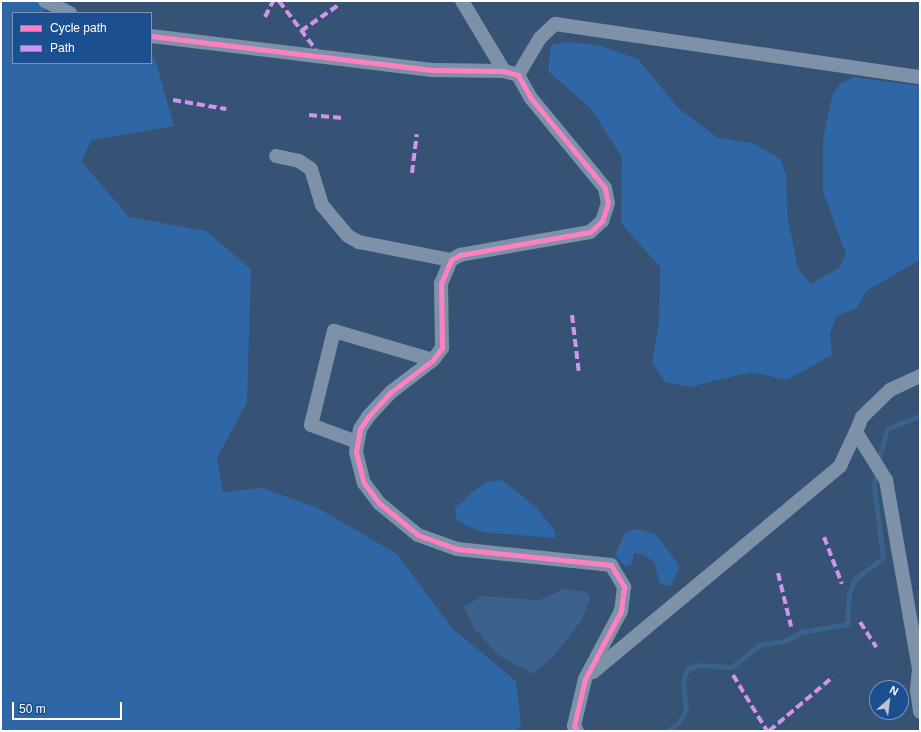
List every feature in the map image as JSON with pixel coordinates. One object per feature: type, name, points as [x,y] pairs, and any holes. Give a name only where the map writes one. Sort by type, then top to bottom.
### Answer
[{"type":"street","points":[[45,1],[68,12]]},
{"type":"street","points":[[462,1],[504,71]]},
{"type":"street","points":[[518,75],[540,38],[555,24],[920,77]]},
{"type":"street","points":[[152,36],[434,70],[504,71],[518,75],[530,97],[605,188],[608,203],[602,221],[590,232],[460,254],[451,260],[441,282],[444,335],[442,348],[433,360],[378,404],[360,429],[357,442],[364,483],[379,503],[418,535],[457,549],[611,565],[624,587],[621,611],[585,678],[574,726],[577,731]]},
{"type":"street","points":[[276,156],[299,161],[311,169],[322,205],[348,236],[359,242],[451,260]]},
{"type":"street","points":[[357,442],[311,425],[334,331],[433,360]]},
{"type":"street","points":[[585,678],[840,466],[862,417],[890,390],[920,376]]},
{"type":"street","points":[[856,432],[886,480],[919,670],[917,690],[920,712]]},
{"type":"shaded area","points":[[1,1],[47,1],[44,12],[12,12],[12,64],[152,64],[152,57],[155,59],[174,126],[92,140],[81,161],[129,217],[206,231],[251,269],[247,402],[217,458],[223,492],[262,488],[318,508],[397,554],[452,628],[516,681],[521,724],[517,731],[1,731]]},
{"type":"shaded area","points":[[569,42],[601,46],[638,59],[678,108],[718,138],[753,143],[780,159],[786,175],[788,220],[798,268],[811,284],[839,268],[846,254],[823,192],[823,140],[832,96],[839,85],[853,77],[920,86],[920,260],[866,291],[857,308],[836,316],[830,334],[832,355],[787,380],[751,372],[690,387],[665,382],[652,362],[659,323],[660,267],[621,223],[622,157],[591,109],[548,71],[551,45]]},
{"type":"shaded area","points":[[502,480],[537,508],[555,531],[555,538],[481,532],[456,520],[455,508],[471,493],[486,482]]},
{"type":"shaded area","points":[[635,529],[655,534],[676,561],[679,568],[671,586],[660,584],[654,562],[644,555],[634,553],[632,564],[626,567],[615,555],[625,533]]},
{"type":"shaded area","points":[[565,589],[587,592],[590,598],[583,618],[554,656],[533,674],[498,655],[474,628],[464,607],[482,596],[539,600]]},
{"type":"waterway","points":[[878,461],[887,429],[920,416]]},
{"type":"waterway","points":[[668,731],[678,723],[686,710],[683,681],[688,668],[701,665],[732,667],[759,645],[785,641],[801,632],[847,624],[849,594],[855,579],[883,558],[874,486],[876,473]]},
{"type":"marked path","points":[[265,17],[273,1]]},
{"type":"marked path","points":[[279,1],[316,50]]},
{"type":"marked path","points":[[301,31],[340,4]]},
{"type":"marked path","points":[[173,100],[226,109]]},
{"type":"marked path","points":[[309,115],[343,118]]},
{"type":"marked path","points":[[412,173],[417,134]]},
{"type":"marked path","points":[[572,315],[579,374]]},
{"type":"marked path","points":[[824,537],[842,584]]},
{"type":"marked path","points":[[778,573],[791,626]]},
{"type":"marked path","points":[[860,622],[876,647]]},
{"type":"marked path","points":[[733,675],[767,731]]},
{"type":"marked path","points":[[769,731],[833,677]]},
{"type":"cycle path","points":[[152,36],[434,70],[504,71],[518,75],[530,97],[605,188],[608,203],[602,221],[590,232],[460,255],[451,260],[441,283],[442,348],[433,360],[391,392],[368,417],[360,429],[356,452],[364,483],[379,503],[418,535],[457,549],[611,565],[624,587],[621,611],[585,679],[574,726],[577,731]]}]
